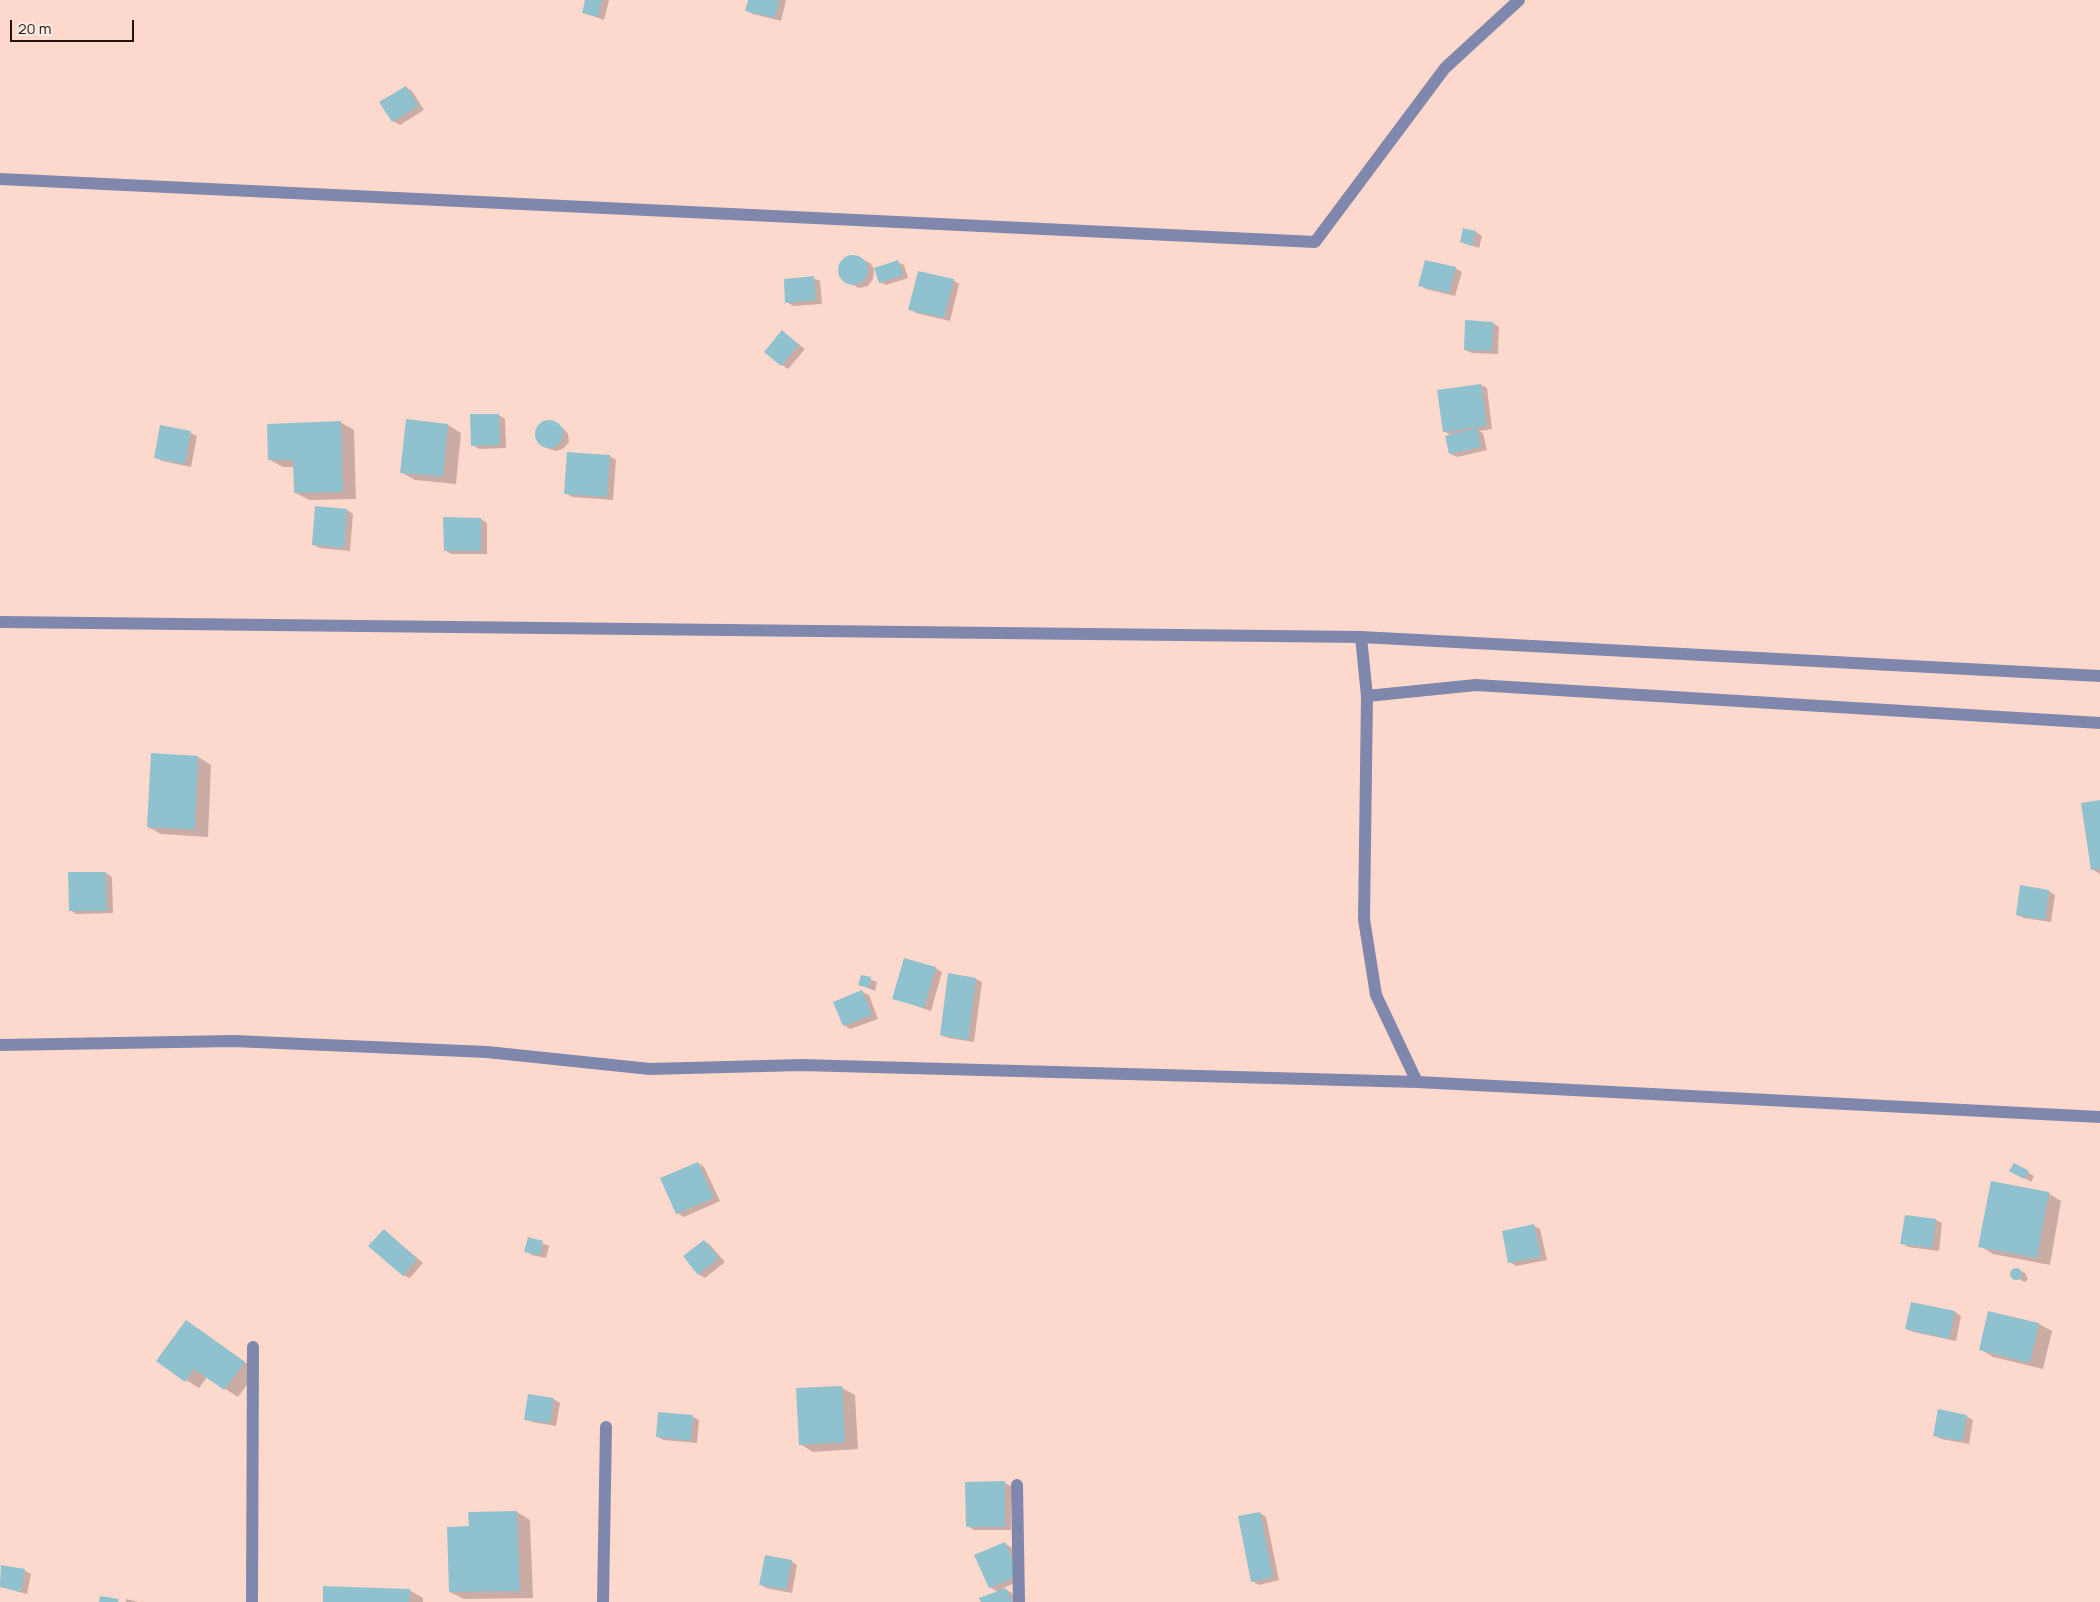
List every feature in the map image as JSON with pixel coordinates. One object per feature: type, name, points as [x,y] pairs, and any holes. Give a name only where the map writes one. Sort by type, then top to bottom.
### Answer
[{"type":"street","points":[[0,179],[1315,242],[1445,68],[1519,0]]},
{"type":"street","points":[[0,622],[1361,637],[2100,676]]},
{"type":"street","points":[[1361,637],[1367,696],[1364,919],[1376,995],[1417,1082]]},
{"type":"street","points":[[1367,696],[1476,684],[2100,723]]},
{"type":"street","points":[[0,1045],[234,1041],[488,1052],[650,1069],[801,1065],[1417,1082],[2100,1117]]},
{"type":"street","points":[[252,1602],[253,1347]]},
{"type":"street","points":[[603,1602],[606,1427]]},
{"type":"street","points":[[1017,1484],[1019,1602]]},
{"type":"building","points":[[585,0],[602,0],[598,17],[582,13]]},
{"type":"building","points":[[748,0],[779,0],[775,18],[745,11]]},
{"type":"building","points":[[406,86],[419,106],[392,122],[379,102]]},
{"type":"building","points":[[1463,228],[1476,231],[1472,246],[1460,242]]},
{"type":"building","points":[[853,255],[859,256],[867,264],[867,276],[859,284],[853,285],[847,284],[839,276],[838,270],[839,264],[847,256]]},
{"type":"building","points":[[898,260],[903,275],[879,283],[874,268]]},
{"type":"building","points":[[1425,260],[1456,267],[1449,293],[1418,286]]},
{"type":"building","points":[[918,271],[954,279],[944,318],[908,310]]},
{"type":"building","points":[[814,276],[816,300],[785,303],[784,279]]},
{"type":"building","points":[[1465,320],[1493,322],[1492,351],[1464,350]]},
{"type":"building","points":[[782,330],[799,345],[781,366],[764,352]]},
{"type":"building","points":[[1481,384],[1487,426],[1443,432],[1437,390]]},
{"type":"building","points":[[470,414],[499,414],[500,445],[471,446]]},
{"type":"building","points":[[406,419],[448,424],[443,477],[400,473]]},
{"type":"building","points":[[549,420],[559,424],[563,434],[559,444],[549,448],[539,444],[535,434],[539,424]]},
{"type":"building","points":[[341,421],[343,492],[294,493],[293,460],[268,460],[267,424]]},
{"type":"building","points":[[160,425],[191,431],[185,464],[154,458]]},
{"type":"building","points":[[1477,428],[1481,447],[1449,454],[1445,436]]},
{"type":"building","points":[[567,452],[610,455],[607,497],[564,494]]},
{"type":"building","points":[[315,506],[347,509],[344,548],[312,545]]},
{"type":"building","points":[[443,517],[481,518],[481,551],[444,551]]},
{"type":"building","points":[[151,753],[198,756],[195,830],[147,827]]},
{"type":"building","points":[[2100,800],[2100,869],[2091,870],[2081,803]]},
{"type":"building","points":[[68,872],[106,872],[107,911],[69,911]]},
{"type":"building","points":[[2020,885],[2049,890],[2045,920],[2016,915]]},
{"type":"building","points":[[904,958],[936,967],[924,1008],[892,999]]},
{"type":"building","points":[[948,973],[976,978],[968,1040],[940,1035]]},
{"type":"building","points":[[861,975],[871,977],[869,988],[858,985]]},
{"type":"building","points":[[862,990],[872,1015],[843,1026],[833,1002]]},
{"type":"building","points":[[698,1162],[714,1198],[676,1214],[660,1178]]},
{"type":"building","points":[[2014,1163],[2029,1171],[2024,1179],[2009,1171]]},
{"type":"building","points":[[1991,1181],[2049,1192],[2037,1258],[1978,1247]]},
{"type":"building","points":[[1905,1215],[1936,1219],[1932,1248],[1900,1244]]},
{"type":"building","points":[[1534,1224],[1541,1257],[1508,1263],[1502,1231]]},
{"type":"building","points":[[384,1229],[417,1259],[403,1276],[368,1246]]},
{"type":"building","points":[[528,1237],[543,1241],[540,1255],[524,1252]]},
{"type":"building","points":[[704,1240],[719,1258],[698,1275],[683,1256]]},
{"type":"building","points":[[2014,1268],[2018,1268],[2022,1274],[2018,1280],[2014,1280],[2010,1276],[2010,1272]]},
{"type":"building","points":[[1911,1302],[1955,1311],[1949,1339],[1905,1329]]},
{"type":"building","points":[[1988,1311],[2039,1323],[2030,1363],[1979,1350]]},
{"type":"building","points":[[186,1320],[245,1362],[224,1390],[194,1369],[185,1382],[156,1361]]},
{"type":"building","points":[[842,1386],[845,1442],[799,1445],[796,1388]]},
{"type":"building","points":[[528,1394],[554,1398],[550,1423],[524,1420]]},
{"type":"building","points":[[1938,1409],[1967,1415],[1962,1441],[1933,1436]]},
{"type":"building","points":[[658,1412],[693,1415],[691,1441],[656,1437]]},
{"type":"building","points":[[1005,1481],[1005,1527],[966,1527],[965,1482]]},
{"type":"building","points":[[517,1511],[520,1591],[449,1592],[447,1527],[469,1526],[468,1512]]},
{"type":"building","points":[[1260,1512],[1273,1577],[1251,1582],[1238,1516]]},
{"type":"building","points":[[1005,1542],[1019,1576],[989,1588],[974,1555]]},
{"type":"building","points":[[765,1555],[792,1560],[786,1590],[759,1585]]},
{"type":"building","points":[[1,1565],[25,1569],[21,1592],[0,1587]]},
{"type":"building","points":[[323,1586],[410,1589],[409,1602],[323,1602]]},
{"type":"building","points":[[1006,1588],[1012,1602],[981,1602],[979,1598]]},
{"type":"building","points":[[100,1596],[119,1599],[118,1602],[99,1602]]}]
